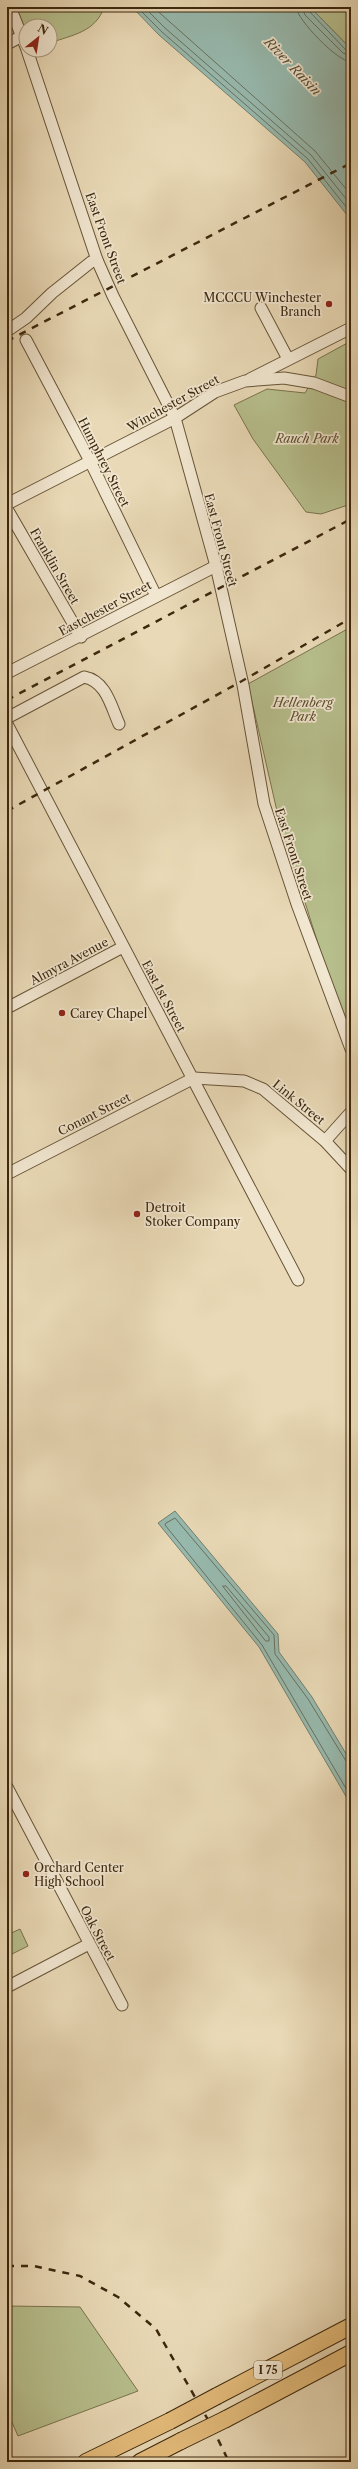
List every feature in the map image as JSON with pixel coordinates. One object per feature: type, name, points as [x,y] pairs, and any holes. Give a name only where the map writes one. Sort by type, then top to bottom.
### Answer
[{"type":"highway","points":[[318,2344],[351,2316]]},
{"type":"highway","name":"I 75","points":[[86,2462],[170,2421],[351,2326]]},
{"type":"highway","name":"I 75","points":[[140,2462],[347,2356]]},
{"type":"street","name":"East Front Street","points":[[10,7],[18,26]]},
{"type":"street","points":[[7,44],[18,38]]},
{"type":"street","name":"East Front Street","points":[[29,58],[97,260],[113,296],[176,418],[216,566],[243,685],[264,804],[297,904],[351,1049]]},
{"type":"street","points":[[7,331],[26,318],[52,292],[91,262],[97,260]]},
{"type":"street","points":[[261,308],[288,359]]},
{"type":"street","name":"Winchester Street","points":[[7,504],[176,418],[215,392],[245,381],[351,328]]},
{"type":"street","name":"Humphrey Street","points":[[26,340],[90,461],[156,596]]},
{"type":"street","name":"Winchester Street","points":[[245,381],[284,378],[314,383],[351,397]]},
{"type":"street","name":"Franklin Street","points":[[7,509],[81,636]]},
{"type":"street","name":"Eastchester Street","points":[[7,673],[216,566]]},
{"type":"street","points":[[7,718],[84,677],[91,678],[101,685],[120,724]]},
{"type":"street","name":"East 1st Street","points":[[7,724],[123,947],[194,1078],[298,1280]]},
{"type":"street","name":"Almyra Avenue","points":[[7,1008],[123,947]]},
{"type":"street","name":"Link Street","points":[[194,1078],[244,1081],[263,1090],[325,1140],[351,1112]]},
{"type":"street","name":"Conant Street","points":[[7,1174],[194,1078]]},
{"type":"street","points":[[325,1140],[351,1169]]},
{"type":"street","name":"Oak Street","points":[[9,1794],[122,2005]]},
{"type":"street","points":[[7,1987],[89,1944]]},
{"type":"green space","points":[[10,7],[104,7],[95,22],[89,27],[75,35],[58,40],[58,18],[18,18],[18,27]]},
{"type":"green space","points":[[310,7],[351,7],[351,49]]},
{"type":"green space","name":"Rauch Park","points":[[351,341],[351,504],[321,514],[306,512],[253,439],[234,405],[267,389],[305,393],[316,375],[318,359]]},
{"type":"green space","name":"Hellenberg Park","points":[[351,627],[351,1033],[327,972],[279,820],[248,684]]},
{"type":"green space","points":[[20,1929],[28,1946],[8,1956],[7,1935]]},
{"type":"green space","points":[[7,2306],[80,2307],[138,2391],[18,2436],[7,2411]]},
{"type":"water","name":"River Raisin","points":[[132,7],[310,7],[351,49],[351,220],[305,162],[159,35]]},
{"type":"water","points":[[175,1511],[278,1634],[279,1652],[312,1697],[351,1762],[351,1805],[259,1647],[158,1523]]},
{"type":"railway","points":[[7,341],[351,163]]},
{"type":"railway","points":[[7,700],[351,519]]},
{"type":"railway","points":[[7,811],[242,681],[351,618]]},
{"type":"railway","points":[[7,2266],[34,2266],[80,2276],[118,2297],[156,2329],[211,2425],[229,2462]]},
{"type":"place","name":"MCCCU Winchester Branch","points":[[329,304]]},
{"type":"place","name":"Carey Chapel","points":[[62,1013]]},
{"type":"place","name":"Detroit Stoker Company","points":[[137,1214]]},
{"type":"place","name":"Orchard Center High School","points":[[26,1874]]}]
